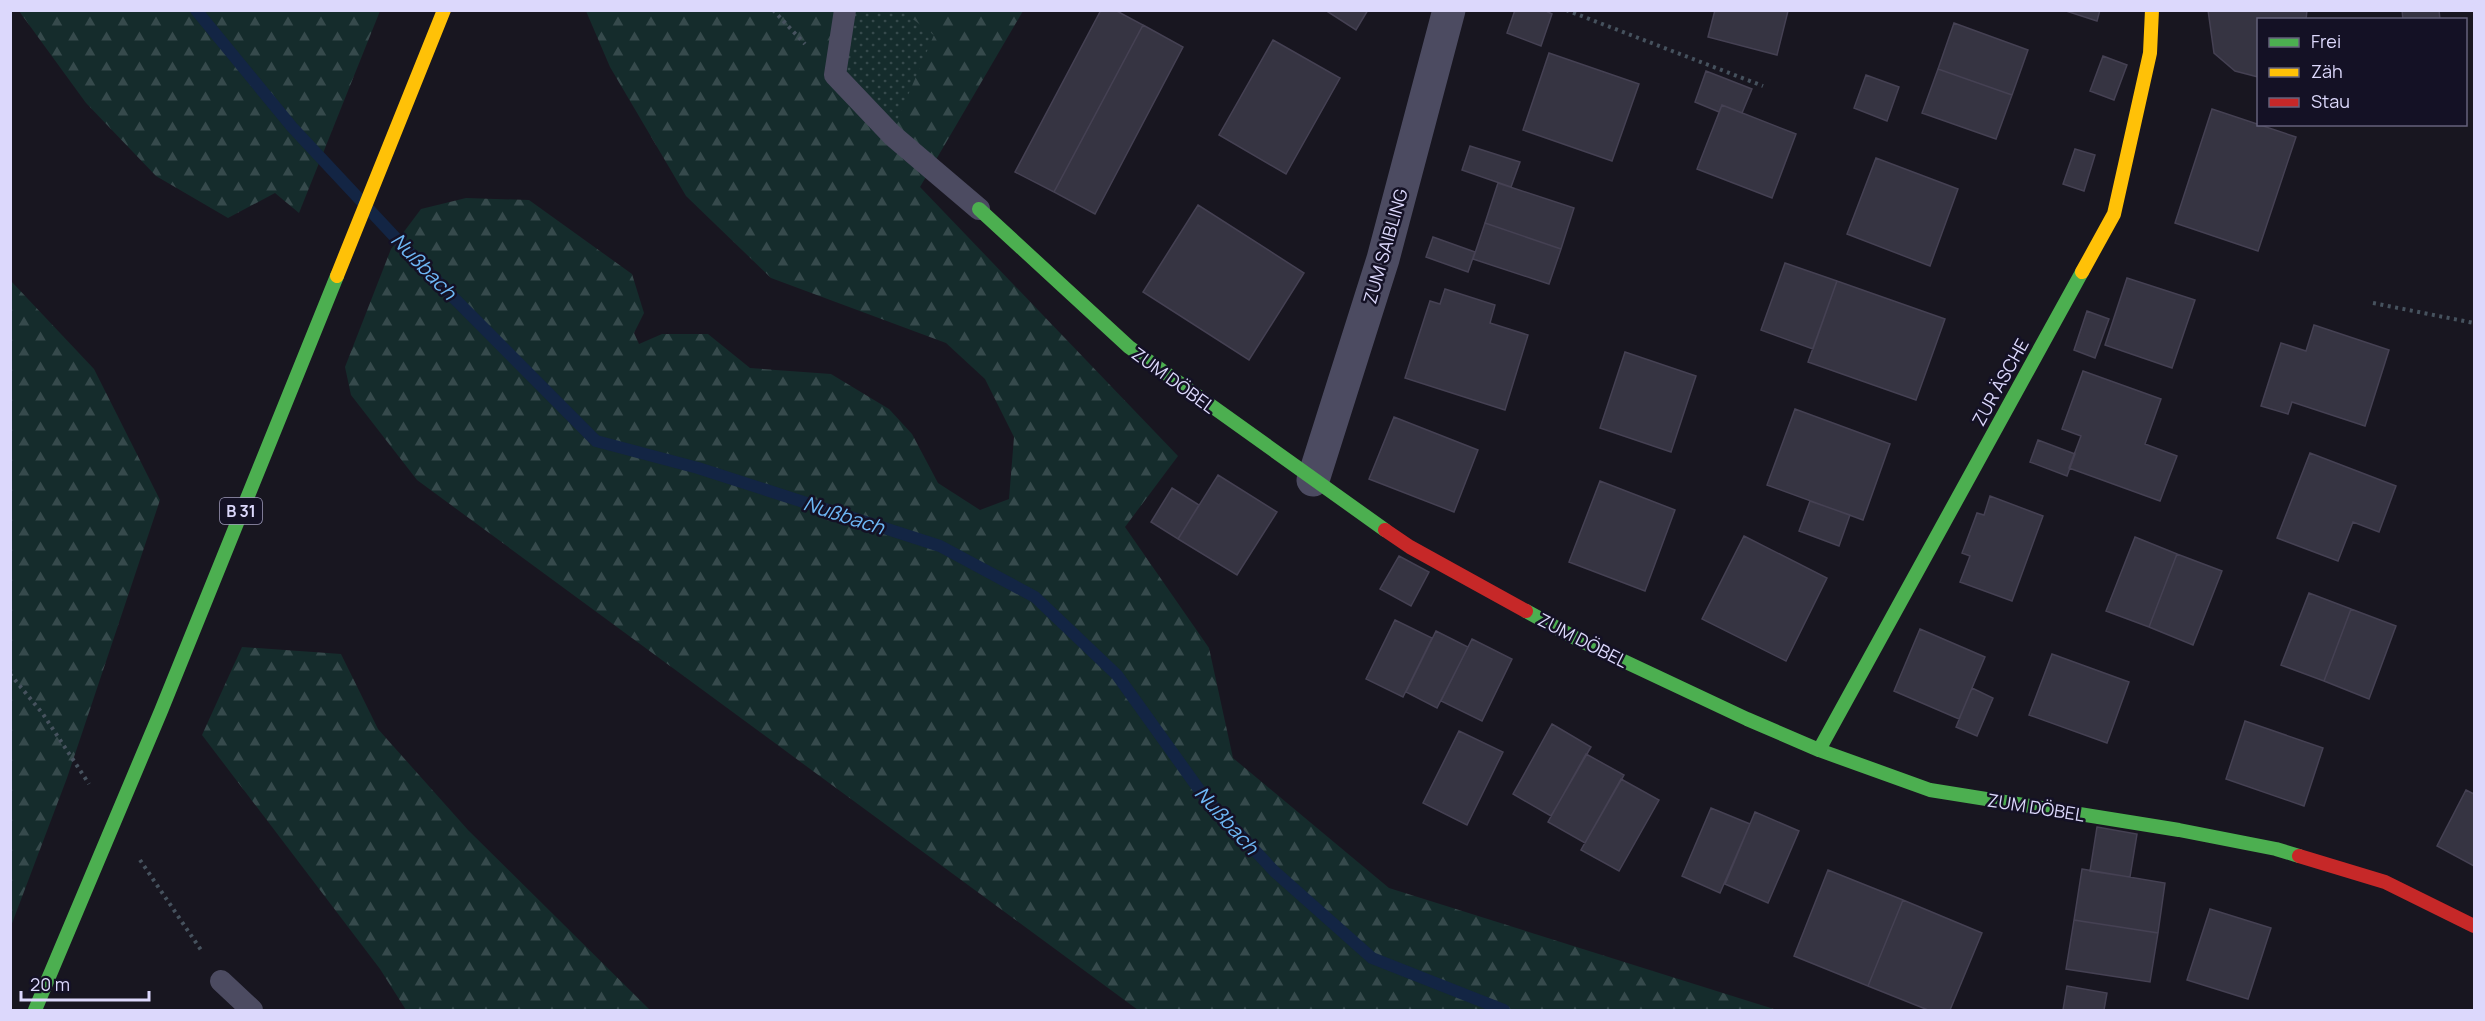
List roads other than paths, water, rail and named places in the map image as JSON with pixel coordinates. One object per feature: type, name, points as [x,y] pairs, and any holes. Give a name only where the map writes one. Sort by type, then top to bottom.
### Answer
[{"type":"street","name":"B 31","points":[[35,1011],[161,711],[444,10]]},
{"type":"street","name":"ZUM SAIBLING","points":[[1313,480],[1383,259],[1449,10]]},
{"type":"street","name":"ZUR ÄSCHE","points":[[1819,750],[2114,214],[2150,53],[2152,10]]},
{"type":"street","name":"ZUM DÖBEL","points":[[979,209],[1129,347],[1313,480],[1410,547],[1579,640],[1746,719],[1819,750],[1930,790],[2179,830],[2276,849],[2385,882],[2475,926]]},
{"type":"lane","name":"ZUM DÖBEL","points":[[845,10],[835,75],[892,135],[979,209]]},
{"type":"lane","points":[[221,981],[252,1011]]},
{"type":"waterway","name":"Nußbach","points":[[196,10],[292,127],[421,265],[596,441],[698,468],[940,546],[1035,597],[1117,675],[1203,795],[1274,871],[1372,958],[1504,1010]]}]
